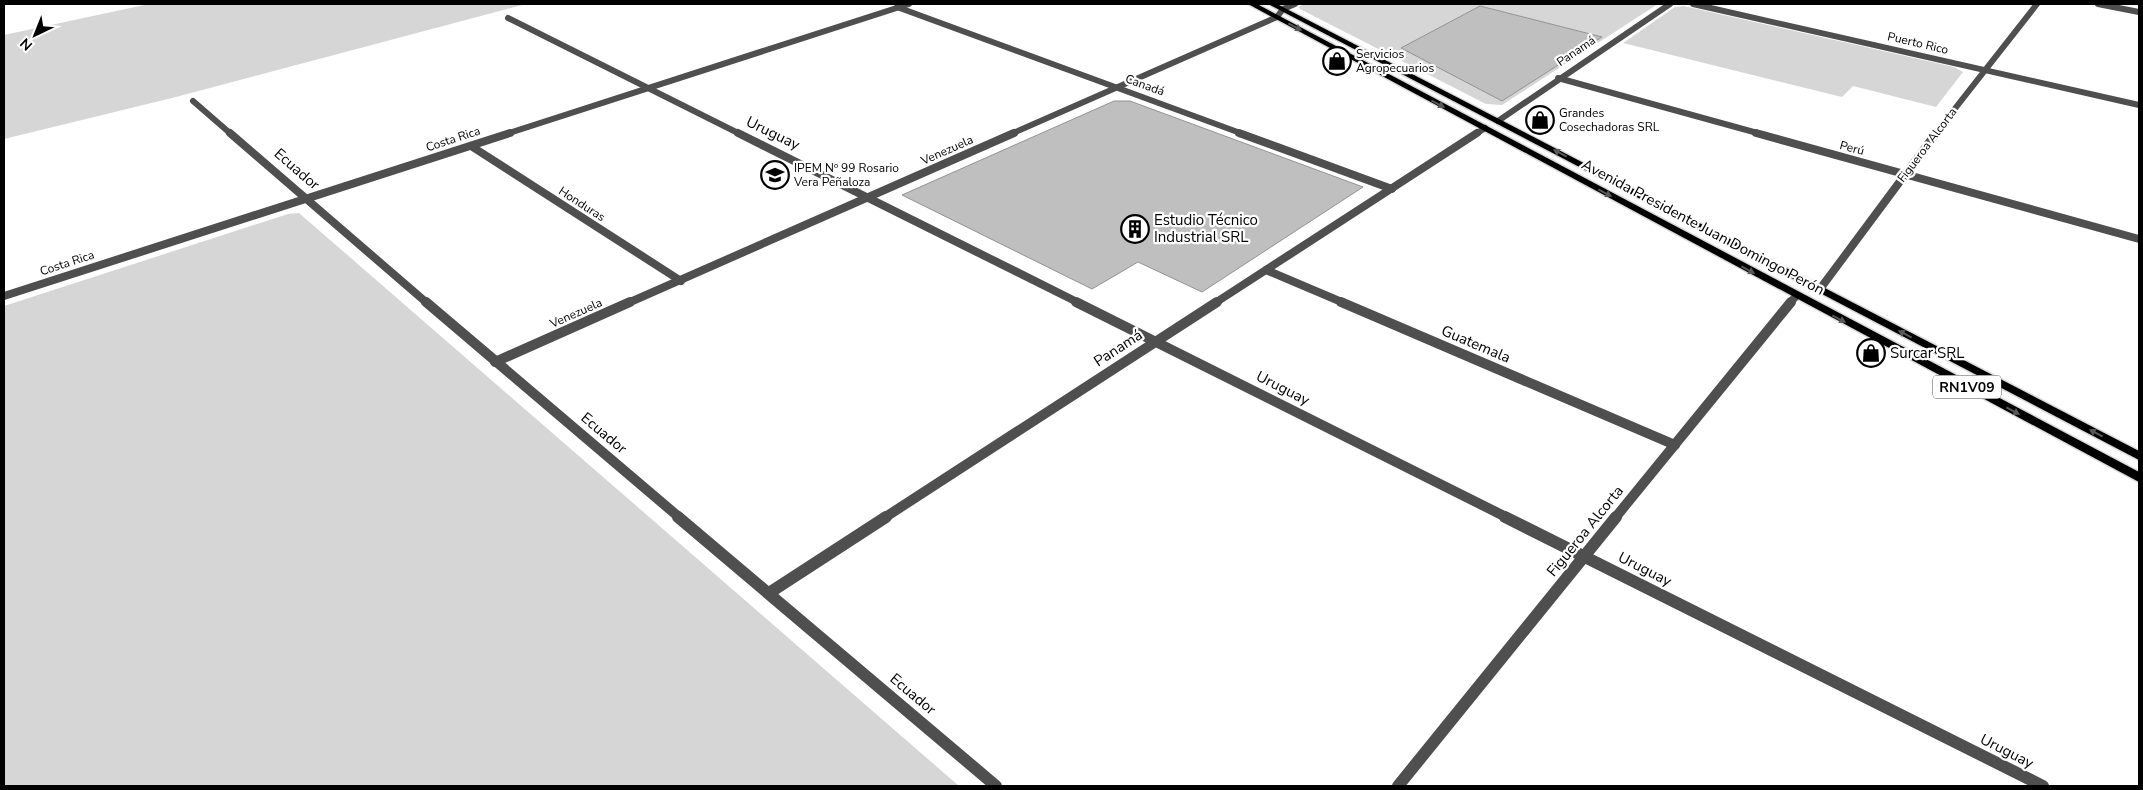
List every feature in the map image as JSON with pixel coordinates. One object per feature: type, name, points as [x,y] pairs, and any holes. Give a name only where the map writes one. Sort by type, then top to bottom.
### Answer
[{"type":"main road","name":"Avenida Presidente Juan Domingo Perón","points":[[1252,4],[2139,478]]},
{"type":"main road","name":"Avenida Presidente Juan Domingo Perón","points":[[1272,4],[2139,456]]},
{"type":"street","name":"Canadá","points":[[889,4],[1392,189]]},
{"type":"street","name":"Costa Rica","points":[[4,296],[307,200],[909,4]]},
{"type":"street","points":[[1277,17],[1282,9],[1295,4]]},
{"type":"street","name":"Panamá","points":[[1498,121],[1558,78],[1670,4]]},
{"type":"street","name":"Puerto Rico","points":[[1693,4],[2139,105]]},
{"type":"street","name":"Figueroa Alcorta","points":[[1820,289],[1904,174],[2037,4]]},
{"type":"street","points":[[2098,4],[2139,12]]},
{"type":"street","name":"Venezuela","points":[[495,362],[1120,88],[1277,17]]},
{"type":"street","name":"Uruguay","points":[[508,18],[2043,786]]},
{"type":"street","name":"Perú","points":[[1558,78],[2139,239]]},
{"type":"street","name":"Ecuador","points":[[193,101],[495,362],[996,786]]},
{"type":"street","name":"Panamá","points":[[769,593],[1485,128]]},
{"type":"street","name":"Honduras","points":[[472,146],[681,281]]},
{"type":"street","name":"Guatemala","points":[[1266,270],[1675,445]]},
{"type":"street","name":"Figueroa Alcorta","points":[[1398,786],[1796,296]]},
{"type":"shaded area","points":[[149,4],[526,4],[172,98],[4,139],[4,35]]},
{"type":"shaded area","points":[[1303,4],[1658,4],[1502,105],[1486,104],[1299,7]],"holes":[[[1480,6],[1602,37],[1402,48]]]},
{"type":"shaded area","points":[[1684,6],[1954,67],[1963,72],[1936,107],[1853,86],[1842,97],[1623,43],[1675,7]]},
{"type":"shaded area","points":[[299,213],[959,786],[4,786],[4,306],[288,214]]},
{"type":"building","points":[[1480,6],[1602,37],[1502,101],[1401,48]]},
{"type":"building","name":"Estudio Técnico Industrial SRL","points":[[1114,101],[1130,101],[1363,187],[1202,292],[1138,262],[1092,289],[902,195]]},
{"type":"place","name":"Servicios Agropecuarios","points":[[1337,61]]},
{"type":"place","name":"Grandes Cosechadoras SRL","points":[[1540,120]]},
{"type":"place","name":"IPEM Nº 99 Rosario Vera Peñaloza","points":[[775,175]]},
{"type":"place","name":"Estudio Técnico Industrial SRL","points":[[1135,229]]},
{"type":"place","name":"Surcar SRL","points":[[1871,353]]}]
